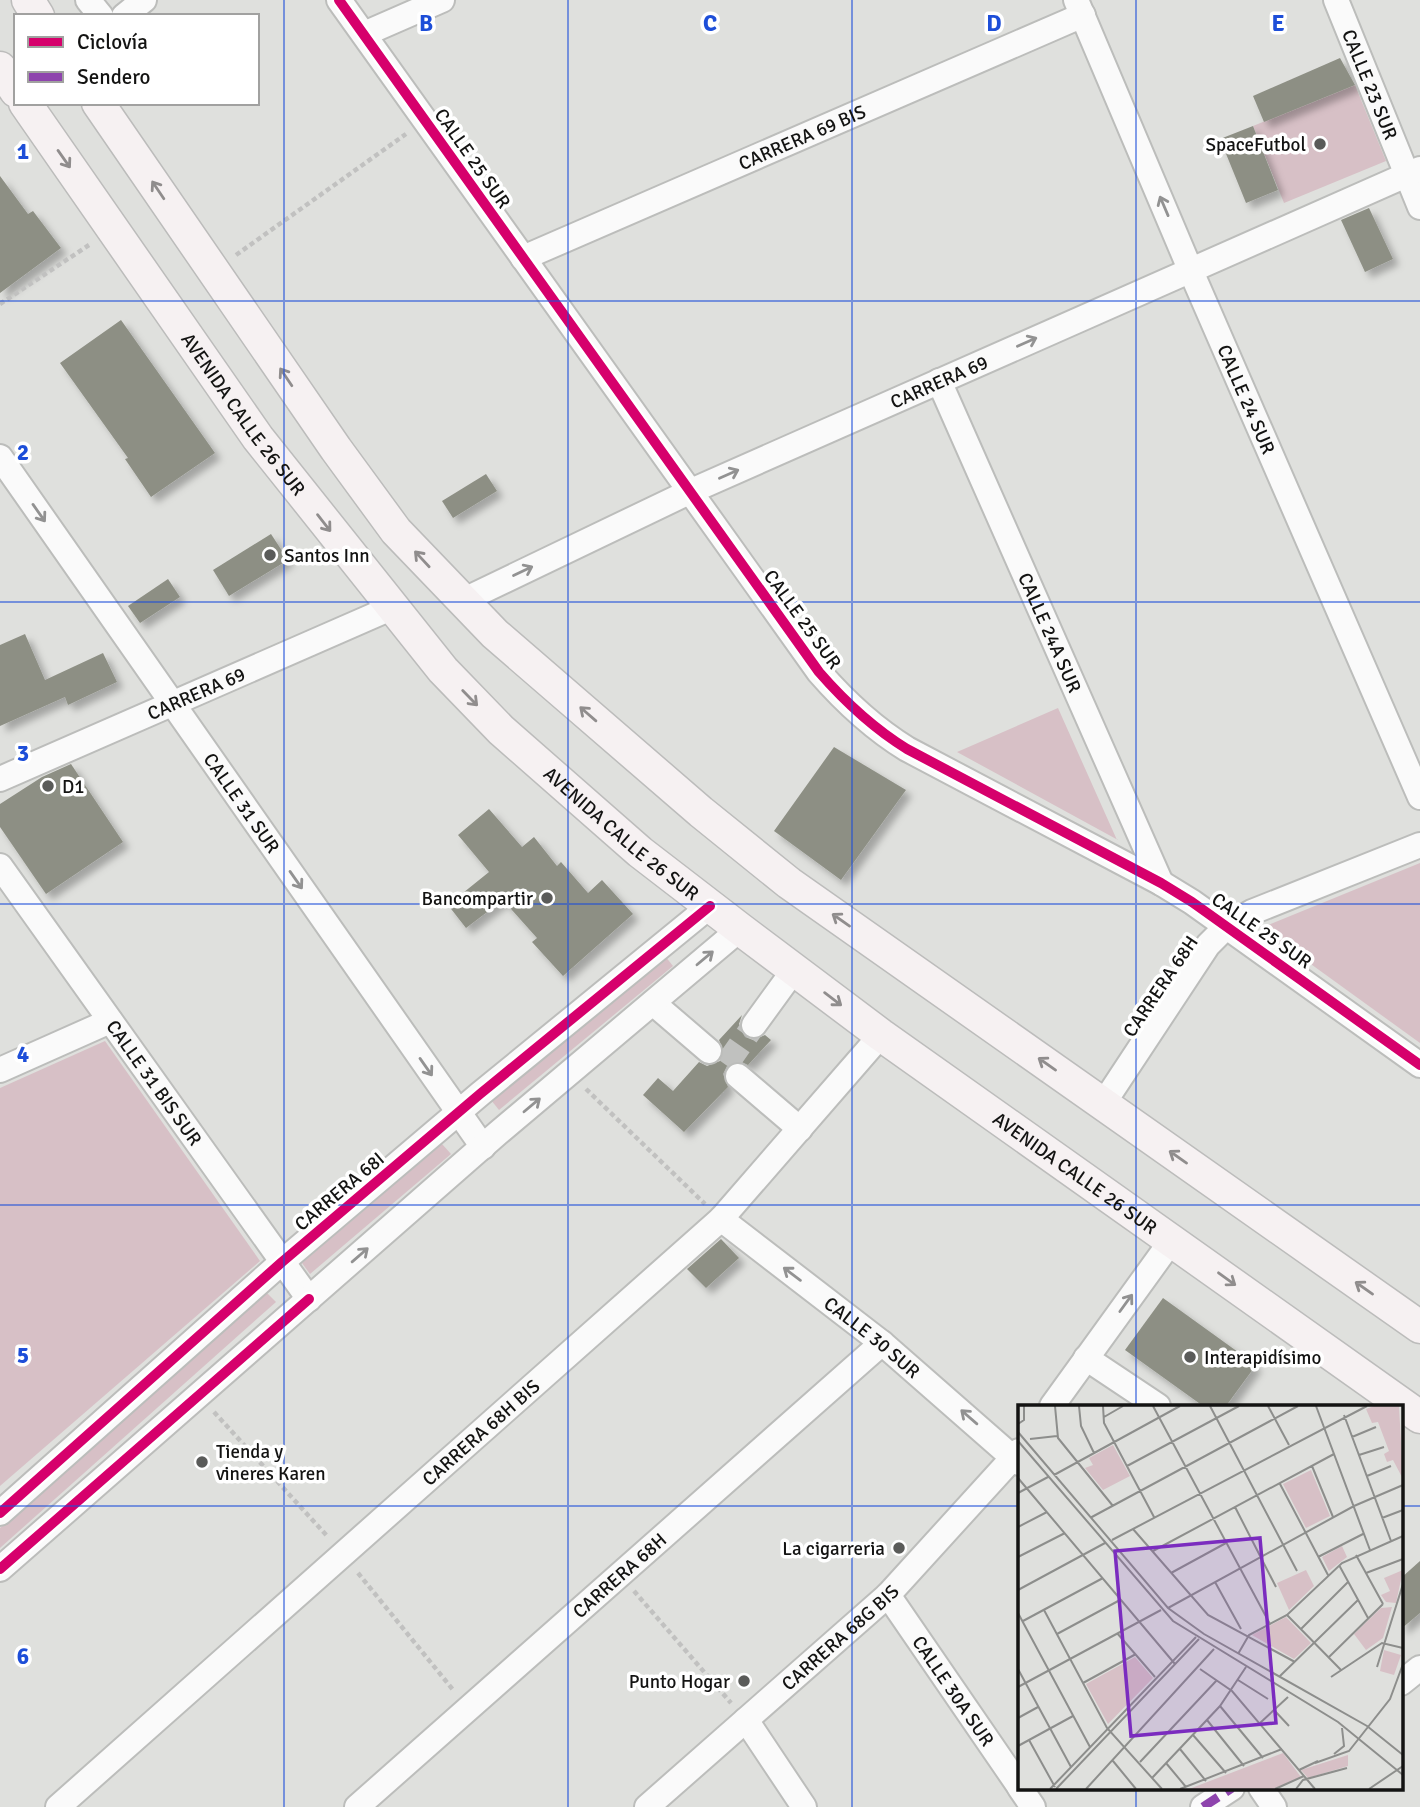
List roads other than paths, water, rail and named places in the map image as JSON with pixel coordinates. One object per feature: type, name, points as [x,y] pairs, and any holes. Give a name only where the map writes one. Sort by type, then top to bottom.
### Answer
[{"type":"main road","points":[[0,68],[14,87]]},
{"type":"main road","name":"AVENIDA CALLE 26 SUR","points":[[26,105],[258,438],[391,608],[443,670],[501,730],[640,852],[794,970],[881,1035],[1420,1417]]},
{"type":"main road","points":[[99,105],[344,460],[396,531],[495,634],[789,883],[1420,1327]]},
{"type":"street","points":[[88,0],[99,14]]},
{"type":"street","points":[[126,14],[144,0]]},
{"type":"street","name":"CALLE 25 SUR","points":[[339,0],[689,492],[819,672],[845,702],[878,731],[907,749],[1161,883],[1227,926],[1420,1065]]},
{"type":"street","points":[[364,34],[442,0]]},
{"type":"street","name":"CALLE 23 SUR","points":[[1336,0],[1414,172],[1420,207]]},
{"type":"street","name":"CARRERA 69 BIS","points":[[523,258],[1079,7]]},
{"type":"street","name":"CALLE 24 SUR","points":[[1079,7],[1420,797]]},
{"type":"street","name":"CARRERA 69","points":[[462,601],[689,492],[1414,172]]},
{"type":"street","name":"CALLE 24A SUR","points":[[939,381],[1161,883]]},
{"type":"street","name":"CALLE 31 SUR","points":[[0,457],[7,481],[173,705],[483,1147]]},
{"type":"street","name":"CARRERA 69","points":[[0,779],[391,608]]},
{"type":"street","name":"CARRERA 68H","points":[[1103,1104],[1208,945],[1227,926],[1252,912],[1420,845]]},
{"type":"street","name":"CALLE 31 BIS SUR","points":[[0,866],[309,1300]]},
{"type":"street","name":"CARRERA 68I","points":[[0,1513],[282,1262],[710,906]]},
{"type":"street","points":[[0,1569],[483,1147],[740,929]]},
{"type":"street","points":[[754,1025],[794,970]]},
{"type":"street","points":[[653,1003],[709,1051]]},
{"type":"street","points":[[0,1070],[110,1021]]},
{"type":"street","name":"CARRERA 68H BIS","points":[[58,1807],[721,1219],[881,1035]]},
{"type":"street","points":[[738,1076],[800,1129]]},
{"type":"street","name":"CALLE 30 SUR","points":[[721,1219],[882,1342],[1018,1457]]},
{"type":"street","points":[[1053,1405],[1172,1240]]},
{"type":"street","name":"CARRERA 68H","points":[[358,1807],[882,1342]]},
{"type":"street","points":[[1086,1358],[1156,1405]]},
{"type":"street","name":"CARRERA 68G BIS","points":[[647,1807],[888,1595],[1018,1457]]},
{"type":"street","name":"CALLE 30A SUR","points":[[888,1595],[1018,1784]]},
{"type":"street","points":[[746,1720],[804,1807]]},
{"type":"street","name":"CALLE 30A SUR","points":[[1022,1790],[1033,1807]]},
{"type":"street","points":[[1203,1807],[1229,1790]]},
{"type":"tunnel","points":[[726,1065],[754,1025]]},
{"type":"place","name":"SpaceFutbol","points":[[1320,144]]},
{"type":"place","name":"Santos Inn","points":[[270,555]]},
{"type":"place","name":"D1","points":[[48,786]]},
{"type":"place","name":"Bancompartir","points":[[547,898]]},
{"type":"place","name":"Interapidísimo","points":[[1190,1357]]},
{"type":"place","name":"Tienda y vineres Karen","points":[[202,1462]]},
{"type":"place","name":"La cigarreria","points":[[899,1548]]},
{"type":"place","name":"Punto Hogar","points":[[744,1681]]}]
